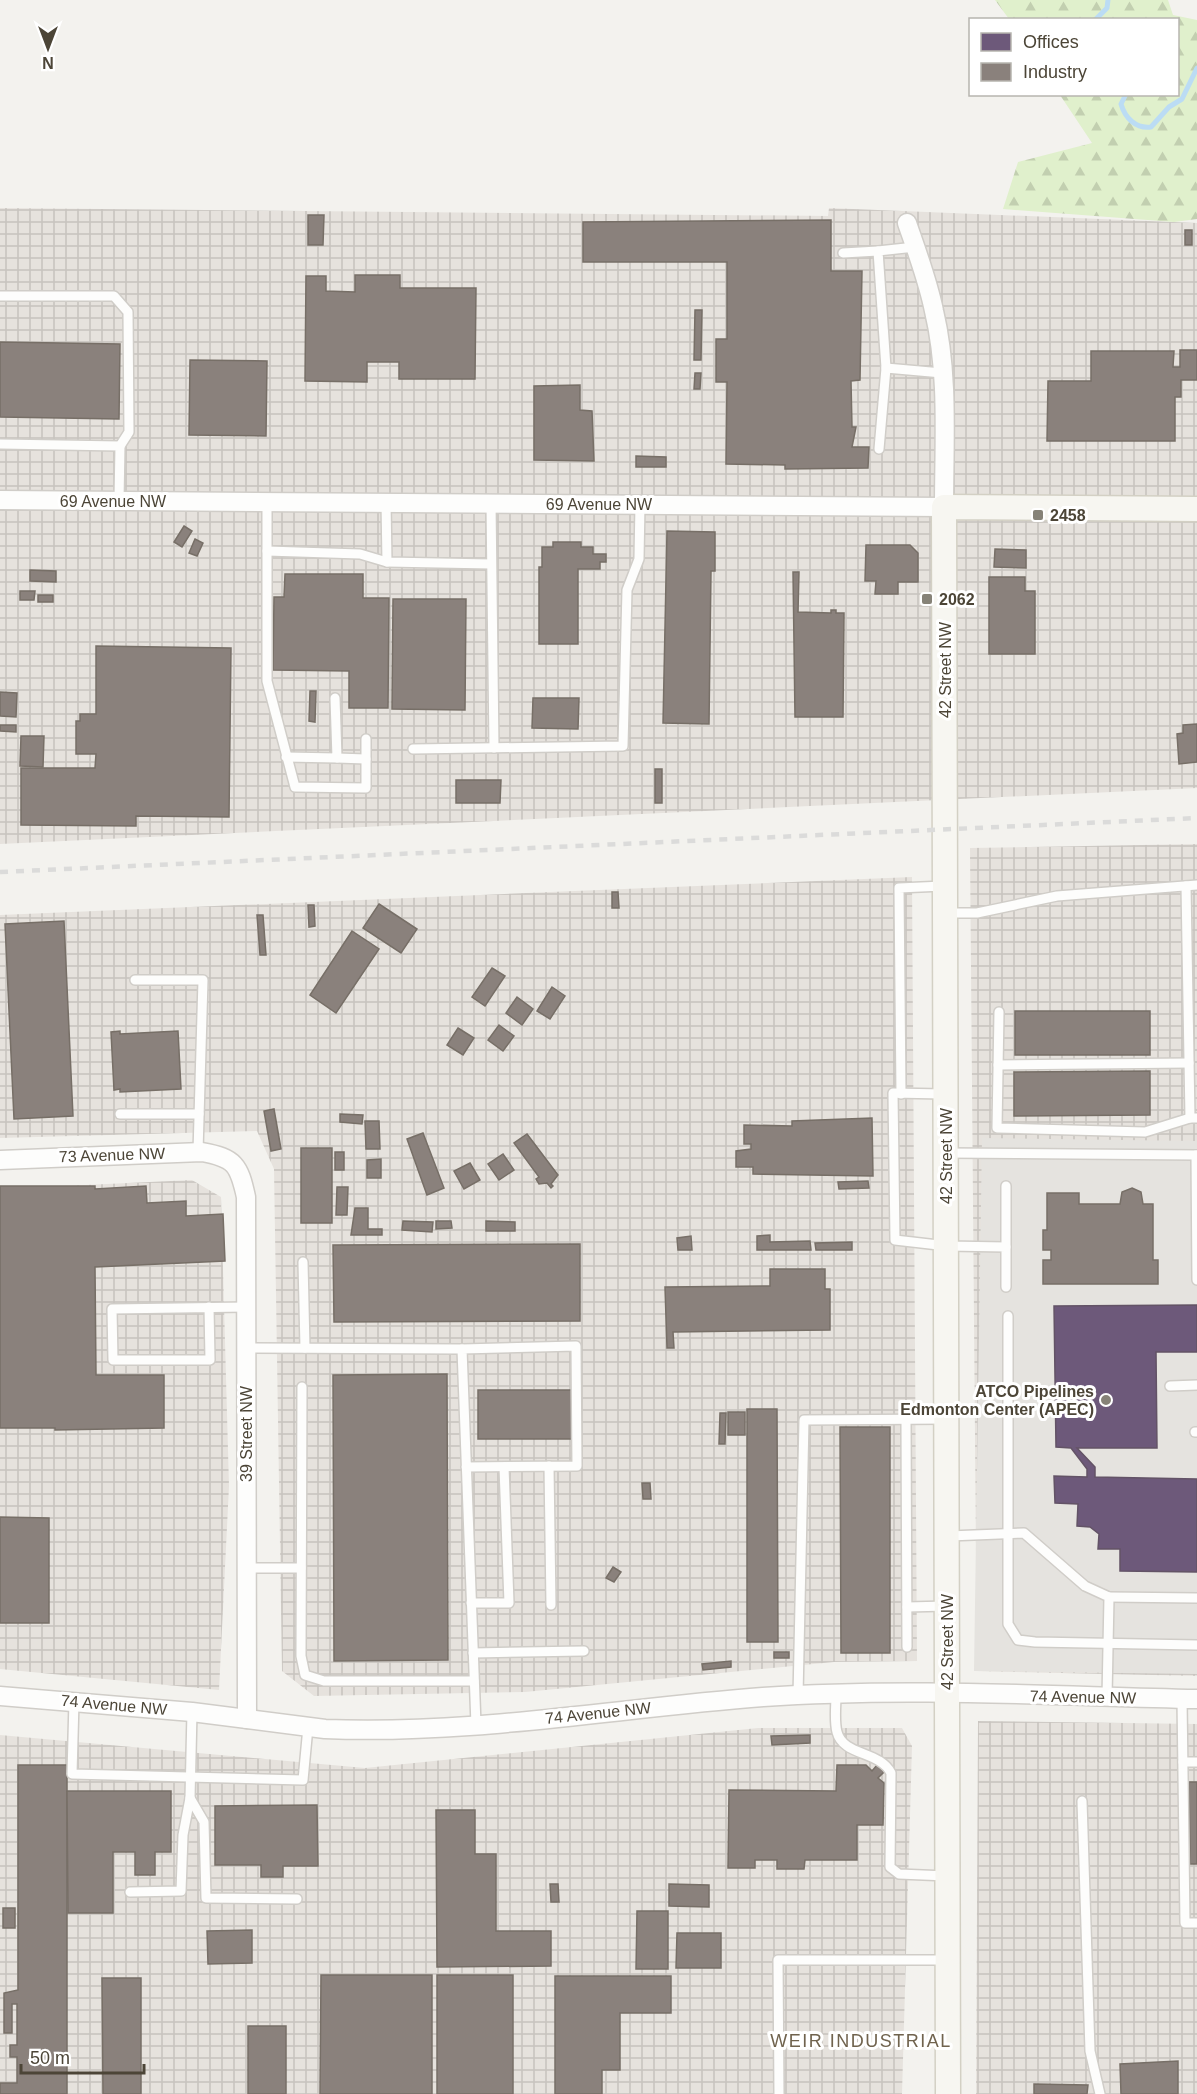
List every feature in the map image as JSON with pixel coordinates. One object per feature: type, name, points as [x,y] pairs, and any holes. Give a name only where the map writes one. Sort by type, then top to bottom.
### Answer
[{"type":"street","name":"42 Street NW","points":[[907,223],[935,312],[942,373],[947,1246],[948,2094]]},
{"type":"street","name":"69 Avenue NW","points":[[0,501],[1197,509]]},
{"type":"street","name":"73 Avenue NW","points":[[0,1160],[198,1152],[224,1156]]},
{"type":"street","name":"39 Street NW","points":[[224,1156],[240,1170],[246,1197],[247,1719]]},
{"type":"street","name":"74 Avenue NW","points":[[0,1696],[192,1712],[308,1727],[384,1731],[798,1696],[947,1694],[1190,1699]]},
{"type":"lane","points":[[843,253],[915,247]]},
{"type":"lane","points":[[879,251],[885,368],[879,449]]},
{"type":"lane","points":[[0,296],[114,296],[128,312],[129,432],[120,446],[119,501]]},
{"type":"lane","points":[[885,368],[942,373]]},
{"type":"lane","points":[[0,444],[120,446]]},
{"type":"lane","points":[[267,502],[267,681],[295,787],[366,788],[366,739]]},
{"type":"lane","points":[[386,502],[387,562]]},
{"type":"lane","points":[[491,503],[494,748]]},
{"type":"lane","points":[[413,750],[623,746],[627,590],[639,559],[640,504]]},
{"type":"lane","points":[[267,551],[360,554],[387,562],[491,564]]},
{"type":"lane","points":[[334,698],[337,758]]},
{"type":"lane","points":[[286,757],[366,759]]},
{"type":"lane","points":[[945,913],[977,913],[1057,896],[1197,885]]},
{"type":"lane","points":[[901,1094],[899,888],[945,886]]},
{"type":"lane","points":[[999,1012],[997,1128],[1146,1132],[1194,1118],[1189,1063],[1192,959],[1186,886]]},
{"type":"lane","points":[[135,980],[203,980],[198,1152]]},
{"type":"lane","points":[[998,1065],[1189,1063]]},
{"type":"lane","points":[[946,1094],[893,1093],[895,1240],[947,1246],[1006,1247]]},
{"type":"lane","points":[[120,1114],[199,1114]]},
{"type":"lane","points":[[946,1153],[1196,1155],[1197,1280]]},
{"type":"lane","points":[[1006,1186],[1006,1287]]},
{"type":"lane","points":[[303,1262],[305,1348]]},
{"type":"lane","points":[[209,1307],[210,1360],[113,1360],[112,1309],[209,1307],[246,1307]]},
{"type":"lane","points":[[1008,1316],[1006,1534],[1008,1624],[1018,1640],[1197,1645]]},
{"type":"lane","points":[[246,1348],[462,1349],[576,1346],[577,1466],[466,1467]]},
{"type":"lane","points":[[462,1349],[476,1725]]},
{"type":"lane","points":[[1170,1386],[1197,1385]]},
{"type":"lane","points":[[302,1387],[301,1656],[305,1674],[324,1681],[474,1681]]},
{"type":"lane","points":[[798,1696],[804,1420],[946,1419]]},
{"type":"lane","points":[[906,1421],[907,1647]]},
{"type":"lane","points":[[549,1466],[551,1605]]},
{"type":"lane","points":[[471,1603],[509,1603],[504,1467]]},
{"type":"lane","points":[[947,1536],[1024,1533],[1085,1586],[1109,1597],[1197,1598]]},
{"type":"lane","points":[[247,1568],[301,1568]]},
{"type":"lane","points":[[1107,1697],[1109,1597]]},
{"type":"lane","points":[[907,1607],[947,1606]]},
{"type":"lane","points":[[473,1653],[584,1651]]},
{"type":"lane","points":[[836,1695],[837,1733],[841,1740],[855,1750],[879,1758],[891,1773],[890,1867],[899,1874],[947,1876]]},
{"type":"lane","points":[[1190,1699],[1183,1762],[1185,1923],[1197,1923]]},
{"type":"lane","points":[[74,1701],[72,1774],[303,1780],[308,1727]]},
{"type":"lane","points":[[130,1892],[181,1892],[183,1835],[190,1798],[192,1712]]},
{"type":"lane","points":[[1183,1762],[1197,1762]]},
{"type":"lane","points":[[190,1798],[204,1822],[206,1898],[297,1899]]},
{"type":"lane","points":[[1082,1801],[1090,2051],[1100,2094]]},
{"type":"lane","points":[[779,2094],[778,1960],[948,1960]]},
{"type":"shaded area","points":[[0,208],[828,216],[829,208],[1197,223],[1197,788],[0,844]]},
{"type":"shaded area","points":[[1197,844],[1197,1676],[977,1671],[970,848]]},
{"type":"shaded area","points":[[912,877],[917,1661],[834,1662],[525,1692],[314,1696],[282,1671],[274,1169],[257,1131],[0,1138],[0,915]]},
{"type":"shaded area","points":[[982,1138],[1197,1141],[1197,1674],[974,1671]]},
{"type":"shaded area","points":[[192,1180],[221,1197],[229,1486],[219,1690],[0,1669],[0,1189]]},
{"type":"shaded area","points":[[978,1721],[1197,1724],[1197,2094],[976,2094]]},
{"type":"shaded area","points":[[758,1728],[902,1728],[912,1746],[902,2094],[0,2094],[0,1735],[365,1768]]},
{"type":"green space","points":[[995,0],[1168,0],[1173,15],[1197,20],[1197,219],[1174,222],[1003,209],[1018,162],[1092,143],[1061,96],[1179,96],[1179,18],[1008,18]]},
{"type":"building: Offices","name":"ATCO Pipelines Edmonton Center (APEC)","points":[[1197,1305],[1197,1352],[1156,1352],[1157,1448],[1077,1448],[1095,1467],[1095,1477],[1197,1479],[1197,1572],[1120,1571],[1120,1549],[1098,1549],[1099,1534],[1090,1527],[1077,1526],[1078,1504],[1055,1503],[1054,1476],[1087,1477],[1087,1469],[1071,1448],[1056,1447],[1054,1306]]},
{"type":"building: Industry","points":[[308,215],[324,215],[323,245],[308,245]]},
{"type":"building: Industry","points":[[831,220],[831,271],[862,271],[860,380],[851,381],[852,427],[856,427],[852,447],[869,447],[868,468],[785,469],[785,465],[726,464],[727,382],[716,382],[716,339],[727,339],[727,262],[583,262],[583,222]]},
{"type":"building: Industry","points":[[1185,230],[1192,230],[1192,245],[1185,245]]},
{"type":"building: Industry","points":[[355,275],[400,275],[400,288],[476,288],[475,379],[399,379],[399,362],[367,362],[367,382],[305,381],[306,276],[326,276],[326,291],[355,292]]},
{"type":"building: Industry","points":[[695,310],[702,310],[701,360],[694,360]]},
{"type":"building: Industry","points":[[0,342],[120,344],[119,419],[0,417]]},
{"type":"building: Industry","points":[[1180,350],[1197,350],[1197,380],[1181,380],[1181,397],[1175,397],[1175,441],[1047,441],[1048,381],[1091,381],[1091,351],[1174,351],[1173,367],[1180,367]]},
{"type":"building: Industry","points":[[190,360],[267,361],[266,436],[189,435]]},
{"type":"building: Industry","points":[[695,373],[701,373],[700,389],[694,389]]},
{"type":"building: Industry","points":[[580,385],[580,410],[592,411],[594,461],[534,460],[534,386]]},
{"type":"building: Industry","points":[[636,456],[666,457],[666,467],[636,467]]},
{"type":"building: Industry","points":[[184,526],[192,531],[182,547],[174,542]]},
{"type":"building: Industry","points":[[667,531],[715,532],[715,571],[711,571],[709,724],[663,723]]},
{"type":"building: Industry","points":[[195,539],[203,543],[197,556],[189,553]]},
{"type":"building: Industry","points":[[553,542],[581,542],[581,547],[593,547],[593,554],[606,554],[606,562],[600,562],[600,569],[578,569],[578,644],[539,644],[539,567],[542,567],[542,547],[553,547]]},
{"type":"building: Industry","points":[[866,545],[910,545],[918,553],[918,582],[898,582],[898,594],[875,594],[876,581],[865,581]]},
{"type":"building: Industry","points":[[995,549],[1026,550],[1026,568],[994,567]]},
{"type":"building: Industry","points":[[30,570],[56,571],[56,582],[30,581]]},
{"type":"building: Industry","points":[[793,572],[799,572],[798,612],[831,613],[831,610],[836,610],[836,613],[844,613],[843,717],[795,717]]},
{"type":"building: Industry","points":[[285,574],[363,574],[363,598],[389,598],[388,708],[349,708],[349,671],[273,670],[274,597],[284,597]]},
{"type":"building: Industry","points":[[989,577],[1025,577],[1025,591],[1035,591],[1035,654],[989,654]]},
{"type":"building: Industry","points":[[20,591],[35,591],[34,600],[20,600]]},
{"type":"building: Industry","points":[[38,595],[53,595],[53,602],[38,602]]},
{"type":"building: Industry","points":[[393,599],[466,599],[465,710],[392,709]]},
{"type":"building: Industry","points":[[96,646],[231,648],[229,817],[136,816],[136,826],[21,825],[21,768],[95,768],[96,754],[76,754],[76,721],[80,721],[80,714],[96,714]]},
{"type":"building: Industry","points":[[310,691],[316,691],[315,722],[309,721]]},
{"type":"building: Industry","points":[[0,692],[17,693],[16,717],[0,716]]},
{"type":"building: Industry","points":[[533,698],[579,698],[578,729],[532,728]]},
{"type":"building: Industry","points":[[1197,724],[1197,762],[1179,764],[1177,734],[1183,733],[1183,725]]},
{"type":"building: Industry","points":[[0,725],[16,725],[16,732],[0,731]]},
{"type":"building: Industry","points":[[21,736],[44,736],[43,767],[20,766]]},
{"type":"building: Industry","points":[[655,769],[662,769],[662,803],[655,803]]},
{"type":"building: Industry","points":[[456,780],[501,780],[500,803],[456,803]]},
{"type":"building: Industry","points":[[612,892],[618,892],[619,908],[612,908]]},
{"type":"building: Industry","points":[[379,904],[417,929],[401,953],[363,928]]},
{"type":"building: Industry","points":[[308,905],[314,905],[315,926],[309,927]]},
{"type":"building: Industry","points":[[257,915],[263,915],[266,955],[260,955]]},
{"type":"building: Industry","points":[[64,921],[73,1116],[14,1119],[5,924]]},
{"type":"building: Industry","points":[[352,931],[379,949],[336,1013],[310,995]]},
{"type":"building: Industry","points":[[492,968],[505,976],[485,1006],[472,997]]},
{"type":"building: Industry","points":[[552,987],[565,996],[550,1019],[537,1011]]},
{"type":"building: Industry","points":[[517,997],[533,1009],[522,1025],[506,1013]]},
{"type":"building: Industry","points":[[1015,1011],[1150,1011],[1150,1055],[1015,1055]]},
{"type":"building: Industry","points":[[499,1025],[514,1036],[503,1051],[488,1040]]},
{"type":"building: Industry","points":[[458,1028],[474,1038],[463,1055],[447,1045]]},
{"type":"building: Industry","points":[[120,1031],[120,1034],[178,1031],[181,1089],[120,1092],[120,1089],[114,1090],[111,1032]]},
{"type":"building: Industry","points":[[1150,1071],[1150,1115],[1014,1116],[1014,1072]]},
{"type":"building: Industry","points":[[274,1109],[281,1149],[271,1151],[264,1111]]},
{"type":"building: Industry","points":[[340,1114],[363,1115],[362,1124],[340,1122]]},
{"type":"building: Industry","points":[[872,1118],[873,1176],[753,1174],[753,1167],[736,1167],[736,1151],[751,1149],[751,1144],[744,1144],[744,1125],[792,1126],[792,1121]]},
{"type":"building: Industry","points":[[365,1121],[379,1121],[380,1149],[366,1149]]},
{"type":"building: Industry","points":[[423,1133],[444,1188],[427,1195],[407,1139]]},
{"type":"building: Industry","points":[[527,1134],[558,1175],[551,1184],[553,1186],[551,1188],[547,1183],[539,1184],[536,1179],[539,1177],[514,1143]]},
{"type":"building: Industry","points":[[301,1148],[332,1148],[332,1223],[301,1223]]},
{"type":"building: Industry","points":[[335,1152],[344,1152],[344,1170],[335,1170]]},
{"type":"building: Industry","points":[[503,1154],[514,1170],[499,1180],[488,1164]]},
{"type":"building: Industry","points":[[381,1159],[381,1178],[367,1178],[367,1160]]},
{"type":"building: Industry","points":[[470,1163],[480,1180],[464,1189],[454,1171]]},
{"type":"building: Industry","points":[[868,1181],[869,1188],[839,1189],[838,1182]]},
{"type":"building: Industry","points":[[0,1186],[95,1186],[95,1189],[146,1186],[147,1203],[186,1201],[186,1216],[223,1214],[225,1261],[95,1267],[96,1375],[164,1375],[164,1428],[55,1430],[55,1428],[0,1428]]},
{"type":"building: Industry","points":[[337,1187],[348,1187],[347,1215],[336,1215]]},
{"type":"building: Industry","points":[[1132,1188],[1141,1192],[1143,1204],[1153,1204],[1153,1260],[1158,1260],[1158,1284],[1043,1284],[1043,1260],[1051,1260],[1051,1250],[1043,1250],[1043,1230],[1047,1230],[1047,1193],[1079,1193],[1079,1204],[1120,1204],[1122,1192]]},
{"type":"building: Industry","points":[[355,1208],[368,1208],[368,1229],[382,1229],[382,1235],[351,1235]]},
{"type":"building: Industry","points":[[403,1221],[433,1222],[432,1232],[402,1230]]},
{"type":"building: Industry","points":[[436,1221],[451,1221],[452,1228],[436,1229]]},
{"type":"building: Industry","points":[[486,1221],[515,1222],[515,1231],[486,1231]]},
{"type":"building: Industry","points":[[770,1235],[770,1242],[810,1241],[811,1250],[757,1250],[757,1236]]},
{"type":"building: Industry","points":[[691,1236],[692,1250],[678,1250],[677,1238]]},
{"type":"building: Industry","points":[[852,1242],[852,1250],[816,1250],[815,1243]]},
{"type":"building: Industry","points":[[580,1244],[580,1321],[334,1322],[333,1245]]},
{"type":"building: Industry","points":[[770,1269],[825,1269],[825,1289],[830,1289],[830,1330],[673,1332],[674,1348],[667,1348],[665,1287],[770,1286]]},
{"type":"building: Industry","points":[[447,1374],[448,1660],[334,1661],[333,1375]]},
{"type":"building: Industry","points":[[478,1390],[572,1390],[572,1439],[478,1439]]},
{"type":"building: Industry","points":[[747,1409],[777,1409],[778,1642],[747,1642]]},
{"type":"building: Industry","points":[[728,1412],[745,1412],[745,1435],[728,1435]]},
{"type":"building: Industry","points":[[720,1413],[726,1413],[725,1444],[719,1444]]},
{"type":"building: Industry","points":[[840,1427],[890,1427],[890,1653],[841,1653]]},
{"type":"building: Industry","points":[[642,1483],[650,1483],[651,1499],[643,1499]]},
{"type":"building: Industry","points":[[0,1517],[49,1518],[49,1623],[0,1623]]},
{"type":"building: Industry","points":[[613,1567],[621,1572],[614,1582],[606,1578]]},
{"type":"building: Industry","points":[[774,1652],[789,1652],[789,1658],[774,1658]]},
{"type":"building: Industry","points":[[731,1661],[731,1667],[703,1670],[702,1664]]},
{"type":"building: Industry","points":[[810,1735],[810,1743],[772,1745],[771,1736]]},
{"type":"building: Industry","points":[[18,1765],[67,1765],[67,2094],[0,2094],[0,2083],[17,2083],[17,2057],[10,2057],[10,2045],[17,2045],[17,2004],[12,2004],[12,2033],[4,2033],[4,1993],[18,1990]]},
{"type":"building: Industry","points":[[837,1765],[866,1765],[872,1771],[877,1765],[884,1772],[878,1778],[884,1783],[883,1825],[857,1825],[857,1860],[805,1860],[804,1869],[777,1869],[777,1860],[755,1860],[755,1868],[728,1868],[729,1790],[836,1791]]},
{"type":"building: Industry","points":[[1189,1782],[1197,1782],[1197,1864],[1190,1864]]},
{"type":"building: Industry","points":[[67,1791],[171,1791],[171,1852],[155,1852],[155,1875],[135,1875],[135,1852],[113,1852],[113,1913],[68,1913]]},
{"type":"building: Industry","points":[[317,1805],[318,1866],[283,1866],[283,1877],[261,1877],[261,1865],[215,1865],[215,1806]]},
{"type":"building: Industry","points":[[436,1810],[475,1810],[475,1854],[496,1854],[496,1931],[551,1931],[551,1966],[437,1967]]},
{"type":"building: Industry","points":[[550,1884],[558,1884],[559,1902],[551,1902]]},
{"type":"building: Industry","points":[[669,1884],[709,1885],[709,1907],[669,1906]]},
{"type":"building: Industry","points":[[3,1908],[15,1908],[15,1928],[3,1928]]},
{"type":"building: Industry","points":[[637,1911],[668,1911],[668,1969],[636,1969]]},
{"type":"building: Industry","points":[[252,1930],[252,1963],[208,1964],[207,1931]]},
{"type":"building: Industry","points":[[677,1933],[721,1933],[721,1968],[676,1968]]},
{"type":"building: Industry","points":[[321,1975],[432,1975],[432,2094],[320,2094]]},
{"type":"building: Industry","points":[[437,1975],[513,1975],[513,2094],[437,2094]]},
{"type":"building: Industry","points":[[555,1976],[671,1976],[671,2013],[620,2013],[620,2070],[602,2070],[602,2094],[555,2094]]},
{"type":"building: Industry","points":[[102,1978],[141,1978],[141,2094],[103,2094]]},
{"type":"building: Industry","points":[[248,2026],[286,2026],[286,2094],[248,2094]]},
{"type":"building: Industry","points":[[1178,2061],[1178,2094],[1121,2094],[1120,2064]]},
{"type":"building: Industry","points":[[1034,2084],[1088,2085],[1087,2094],[1034,2094]]},
{"type":"waterway","points":[[1097,18],[1107,8],[1108,0]]},
{"type":"waterway","points":[[1125,96],[1121,104],[1128,118],[1141,126],[1151,127],[1169,107],[1182,99],[1197,68]]},
{"type":"railway","points":[[0,872],[1197,818]]},
{"type":"place","name":"2458","points":[[1038,515]]},
{"type":"place","name":"2062","points":[[927,599]]},
{"type":"place","name":"ATCO Pipelines Edmonton Center (APEC)","points":[[1106,1400]]},
{"type":"district","name":"WEIR INDUSTRIAL","points":[[861,2041]]}]
